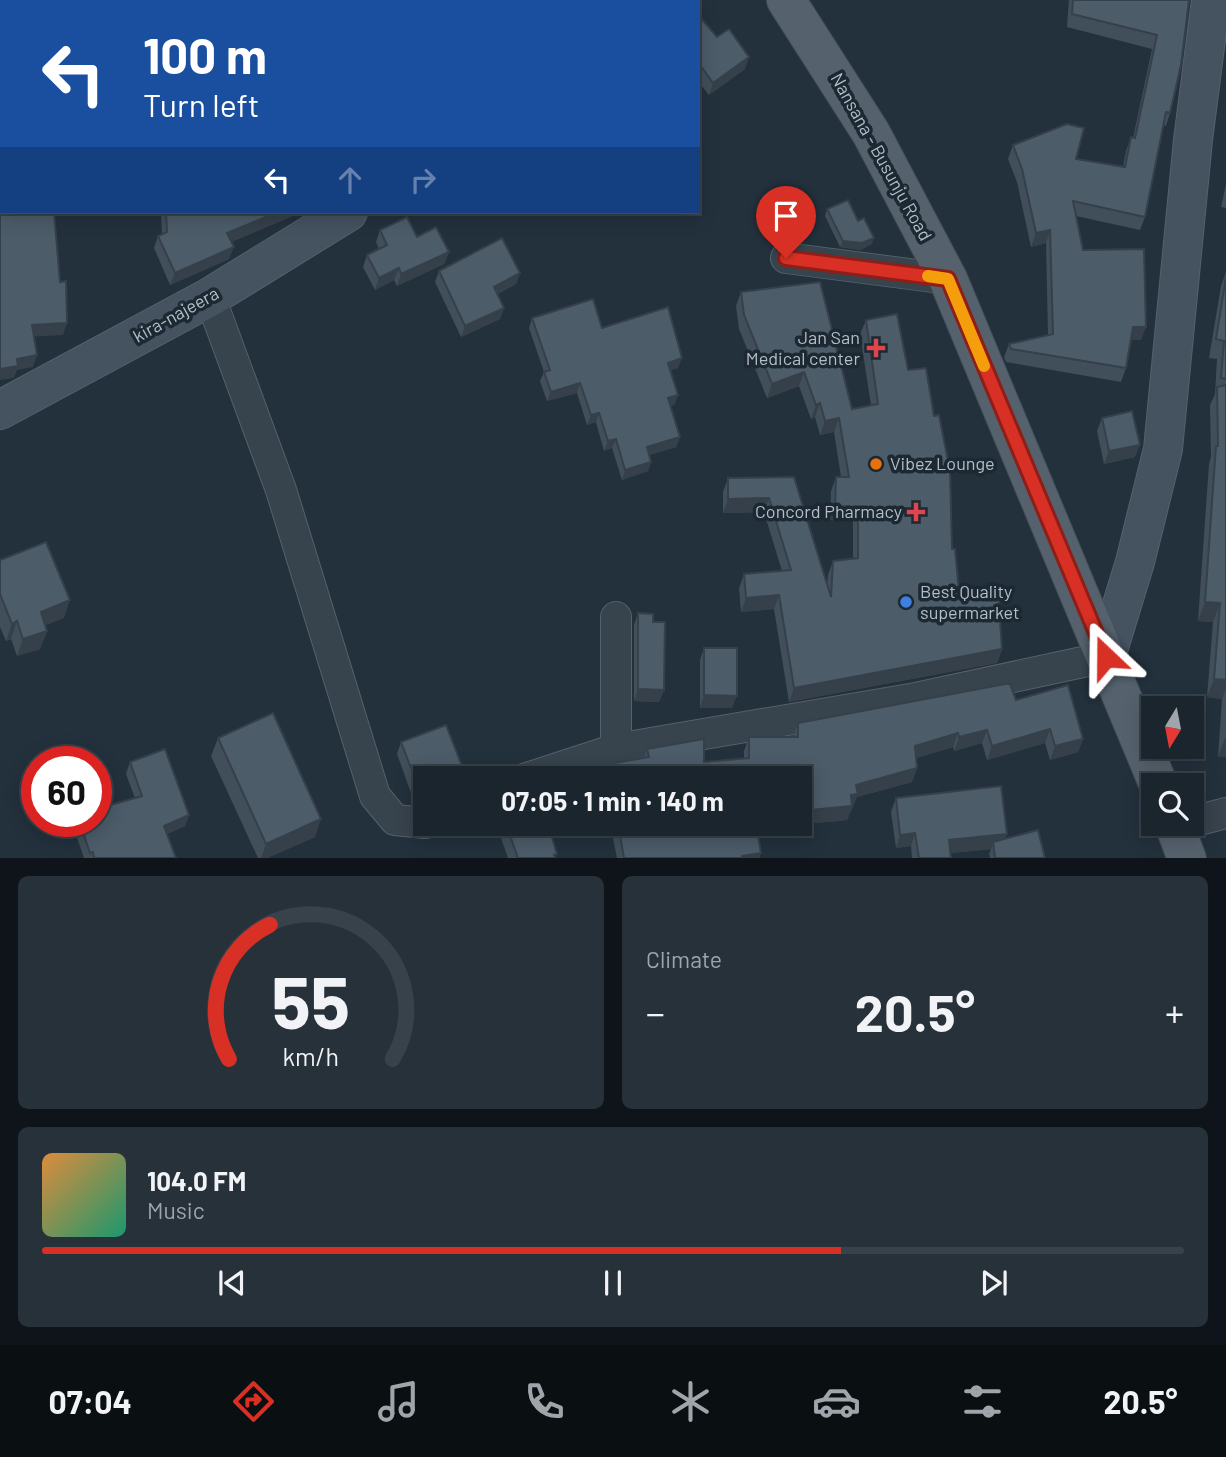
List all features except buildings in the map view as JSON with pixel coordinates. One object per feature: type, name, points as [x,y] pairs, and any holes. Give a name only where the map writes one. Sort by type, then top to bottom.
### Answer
[{"type":"main road","name":"Nansana - Busunju Road","points":[[786,0],[871,134],[948,279],[1154,773]]},
{"type":"street","points":[[564,766],[616,749],[916,698],[1106,657],[1135,562],[1163,449],[1193,140],[1210,0]]},
{"type":"street","name":"kira-najeera","points":[[0,410],[210,297],[345,214]]},
{"type":"street","points":[[786,258],[948,279]]},
{"type":"street","points":[[210,297],[281,490],[375,796],[395,820],[413,822]]},
{"type":"street","points":[[615,617],[616,749]]},
{"type":"street","points":[[1204,822],[1226,813]]},
{"type":"slow traffic","points":[[928,276],[948,279],[984,366]]},
{"type":"place","name":"Jan San Medical center","points":[[876,348]]},
{"type":"place","name":"Vibez Lounge","points":[[876,464]]},
{"type":"place","name":"Concord Pharmacy","points":[[916,512]]},
{"type":"place","name":"Best Quality supermarket","points":[[906,602]]},
{"type":"route","points":[[786,258],[948,279],[1106,657]]}]
